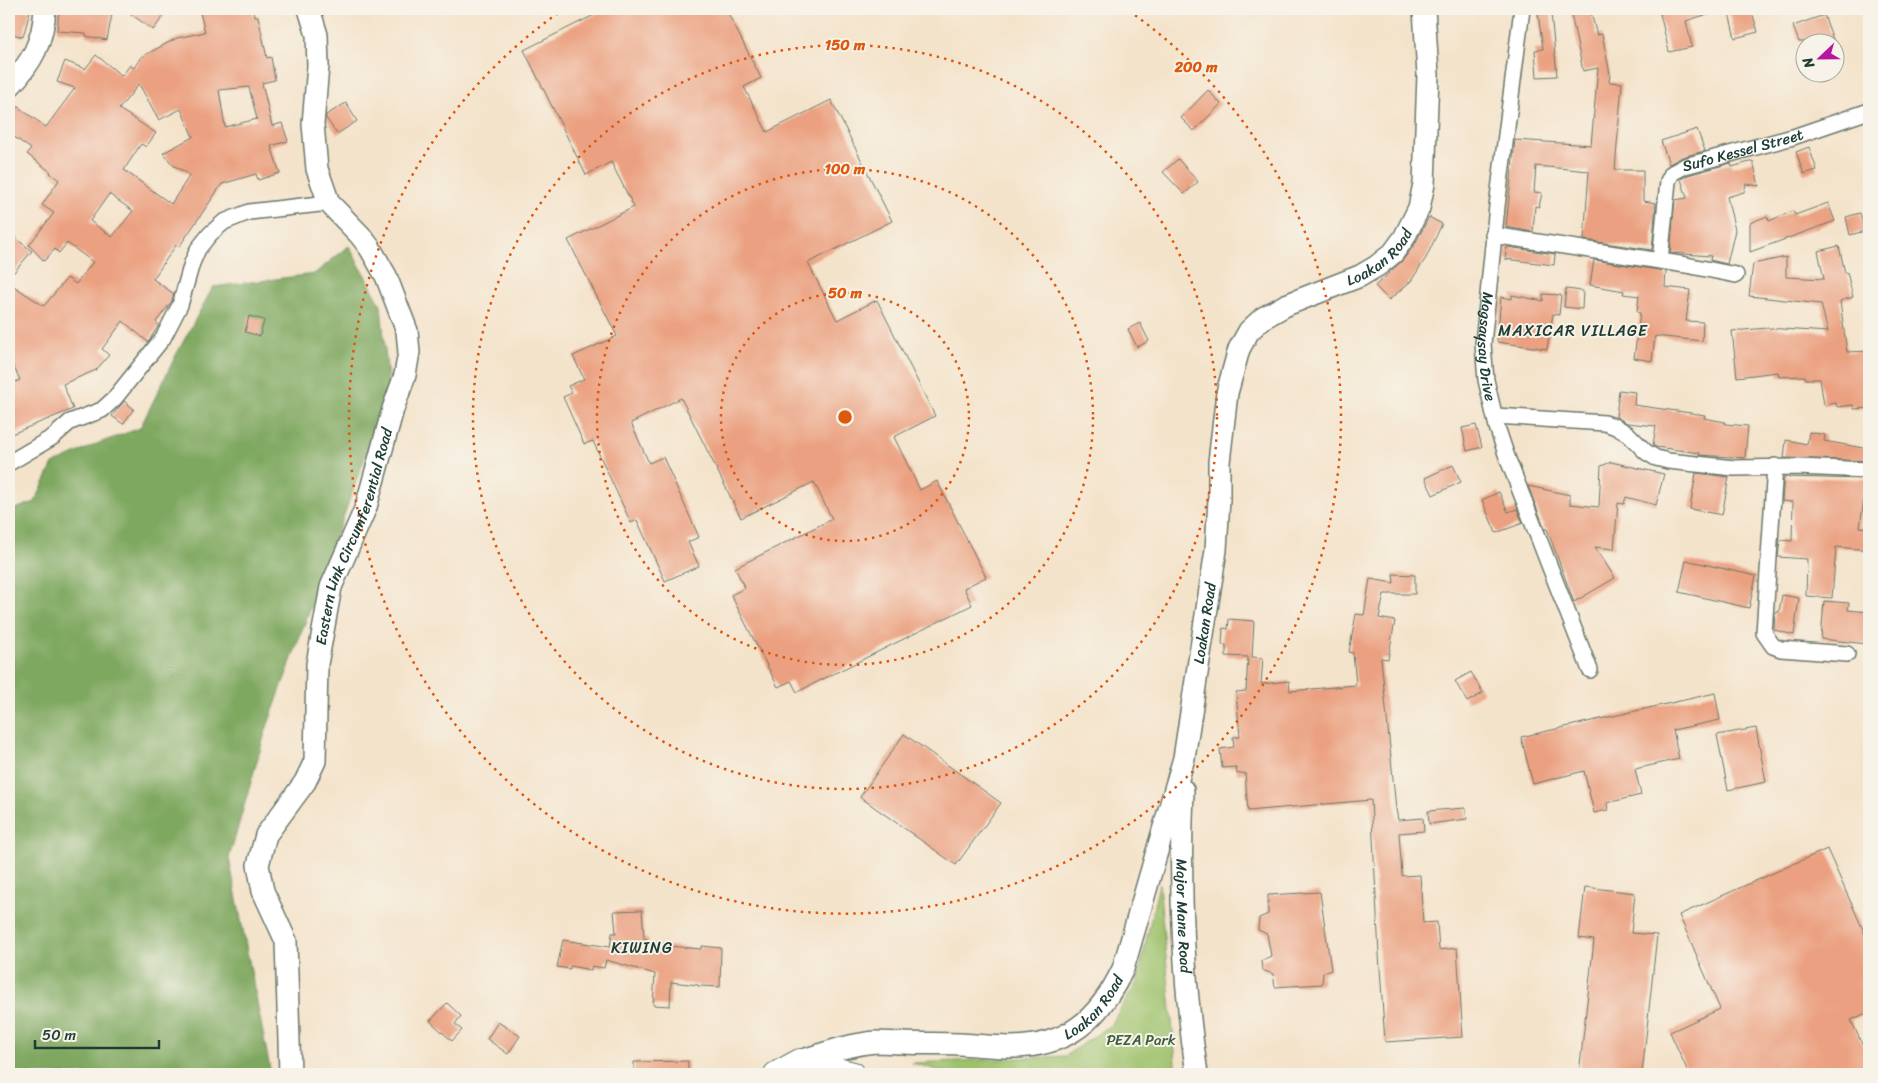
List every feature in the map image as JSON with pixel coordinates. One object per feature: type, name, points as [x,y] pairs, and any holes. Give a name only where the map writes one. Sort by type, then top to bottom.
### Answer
[{"type":"main road","points":[[9,87],[35,52],[42,36],[45,9]]},
{"type":"main road","name":"Eastern Link Circumferential Road","points":[[290,1074],[286,941],[263,891],[258,865],[266,835],[305,782],[315,761],[317,664],[331,587],[366,507],[393,409],[405,375],[409,352],[407,332],[386,276],[360,235],[329,203],[317,169],[313,124],[318,66],[317,35],[309,9]]},
{"type":"main road","name":"Loakan Road","points":[[776,1074],[800,1061],[840,1047],[877,1042],[1009,1047],[1039,1045],[1062,1038],[1088,1021],[1094,1016],[1112,991],[1123,969],[1184,758],[1216,550],[1219,462],[1227,393],[1239,348],[1250,331],[1263,318],[1286,305],[1360,276],[1377,266],[1393,253],[1404,238],[1418,208],[1424,184],[1428,75],[1424,9]]},
{"type":"main road","name":"Major Mane Road","points":[[1184,758],[1180,857],[1188,995],[1197,1074]]},
{"type":"main road","points":[[800,1061],[853,1074]]},
{"type":"street","name":"Magsaysay Drive","points":[[1522,9],[1514,56],[1493,235],[1483,344],[1486,380],[1494,416],[1508,457],[1590,670]]},
{"type":"street","name":"Sufo Kessel Street","points":[[1660,261],[1668,181],[1672,173],[1685,166],[1793,137],[1869,111]]},
{"type":"street","points":[[9,463],[53,437],[70,422],[102,410],[114,400],[163,338],[180,305],[198,249],[224,222],[249,212],[329,203]]},
{"type":"street","points":[[1493,235],[1736,275]]},
{"type":"street","points":[[1494,416],[1605,423],[1628,434],[1646,452],[1656,458],[1668,461],[1734,468],[1775,466],[1869,470]]},
{"type":"street","points":[[1775,466],[1764,634],[1773,646],[1781,649],[1847,654]]},
{"type":"green space","points":[[349,246],[381,305],[389,391],[266,730],[229,858],[271,1074],[9,1074],[9,511],[35,502],[53,464],[99,443],[140,428],[176,355],[213,287],[314,274]]},
{"type":"green space","name":"PEZA Park","points":[[1159,883],[1177,1074],[951,1074],[912,1063],[1065,1056],[1111,1025],[1137,982]]},
{"type":"building","points":[[9,9],[30,11],[23,37],[9,33]]},
{"type":"building","points":[[59,9],[113,9],[107,40],[86,36],[86,33],[57,31]]},
{"type":"building","points":[[124,9],[169,9],[153,30]]},
{"type":"building","points":[[199,9],[253,9],[254,16],[258,16],[267,58],[271,57],[275,80],[262,83],[272,126],[282,123],[288,141],[271,146],[280,173],[258,180],[256,174],[222,184],[179,247],[176,245],[153,279],[174,294],[172,301],[156,322],[159,325],[148,342],[123,321],[102,349],[109,355],[96,370],[63,384],[73,409],[9,435],[9,385],[20,380],[9,357],[9,283],[44,306],[67,278],[76,284],[93,262],[67,243],[59,253],[55,249],[44,261],[29,245],[54,213],[42,205],[59,180],[27,154],[31,149],[9,133],[9,111],[14,104],[46,127],[75,88],[57,82],[65,61],[85,69],[96,55],[122,76],[130,65],[134,68],[141,57],[177,38],[205,32]],"holes":[[[139,84],[159,120],[181,109],[193,137],[163,153],[173,165],[190,175],[171,204],[124,170],[141,144],[146,147],[156,133],[119,109]],[[249,87],[257,119],[225,127],[219,90]],[[109,194],[133,211],[112,237],[90,221]]]},
{"type":"building","points":[[606,9],[726,9],[761,78],[744,87],[767,132],[831,100],[892,221],[808,263],[837,320],[877,300],[935,416],[894,437],[920,490],[937,481],[986,577],[964,588],[972,605],[797,692],[791,681],[778,687],[731,595],[745,588],[735,568],[832,519],[814,482],[741,518],[681,398],[631,423],[649,463],[663,457],[699,537],[688,542],[699,566],[665,581],[637,520],[631,523],[593,441],[584,444],[563,397],[572,393],[568,386],[584,379],[573,356],[617,336],[568,240],[634,207],[611,162],[586,175],[524,50]]},
{"type":"building","points":[[1570,9],[1590,9],[1597,35],[1602,34],[1610,74],[1609,82],[1622,83],[1615,170],[1643,170],[1643,201],[1656,203],[1652,250],[1584,240],[1589,171],[1536,166],[1534,192],[1542,193],[1539,207],[1535,206],[1533,232],[1506,227],[1515,140],[1591,145],[1598,68],[1583,71]]},
{"type":"building","points":[[1659,9],[1716,9],[1717,11],[1686,21],[1692,47],[1669,52]]},
{"type":"building","points":[[1728,9],[1751,9],[1758,32],[1735,38]]},
{"type":"building","points":[[1551,13],[1557,76],[1537,77],[1535,50],[1543,49],[1538,14]]},
{"type":"building","points":[[1824,15],[1830,32],[1796,32],[1796,34],[1793,26]]},
{"type":"building","points":[[1208,90],[1221,104],[1194,131],[1181,118]]},
{"type":"building","points":[[346,103],[357,121],[337,134],[326,118],[326,115]]},
{"type":"building","points":[[1697,129],[1705,151],[1682,157],[1669,164],[1661,141]]},
{"type":"building","points":[[1809,147],[1817,170],[1804,174],[1796,152]]},
{"type":"building","points":[[1178,159],[1198,182],[1184,194],[1163,172]]},
{"type":"building","points":[[1753,161],[1759,186],[1746,184],[1744,192],[1727,197],[1735,230],[1727,264],[1710,260],[1711,256],[1670,253],[1675,200],[1687,198],[1681,179],[1688,175],[1731,163],[1732,167]]},
{"type":"building","points":[[1828,203],[1835,221],[1750,252],[1750,223],[1767,216],[1769,221],[1793,211],[1795,215]]},
{"type":"building","points":[[1860,213],[1865,231],[1850,235],[1846,217]]},
{"type":"building","points":[[1429,217],[1442,224],[1426,258],[1411,281],[1389,300],[1375,286],[1403,260],[1415,244]]},
{"type":"building","points":[[9,233],[32,251],[9,278]]},
{"type":"building","points":[[1839,246],[1853,297],[1840,301],[1847,352],[1869,351],[1869,408],[1854,409],[1853,405],[1837,407],[1836,403],[1824,405],[1820,379],[1806,379],[1805,376],[1779,377],[1778,372],[1737,377],[1732,331],[1767,328],[1828,332],[1821,304],[1749,296],[1753,264],[1786,257],[1786,277],[1824,279],[1818,251]]},
{"type":"building","points":[[1507,247],[1555,254],[1554,265],[1505,259]]},
{"type":"building","points":[[1594,260],[1666,271],[1665,287],[1690,290],[1686,321],[1703,322],[1702,341],[1655,336],[1652,361],[1634,358],[1640,313],[1637,312],[1639,296],[1623,294],[1624,291],[1590,285]]},
{"type":"building","points":[[1566,289],[1583,291],[1582,309],[1564,307]]},
{"type":"building","points":[[1543,294],[1561,295],[1559,315],[1553,314],[1547,349],[1497,342],[1501,297],[1512,299],[1512,295],[1543,301]]},
{"type":"building","points":[[249,316],[264,320],[260,336],[245,332]]},
{"type":"building","points":[[1140,323],[1149,341],[1137,347],[1128,329]]},
{"type":"building","points":[[1619,390],[1635,392],[1634,405],[1705,415],[1704,418],[1725,422],[1725,424],[1748,426],[1745,458],[1699,455],[1700,453],[1656,447],[1653,445],[1656,426],[1627,423],[1616,417]]},
{"type":"building","points":[[124,401],[134,409],[123,424],[112,416]]},
{"type":"building","points":[[1476,425],[1482,447],[1467,451],[1462,428]]},
{"type":"building","points":[[1809,432],[1825,435],[1824,441],[1869,449],[1869,461],[1784,458],[1786,440],[1807,444]]},
{"type":"building","points":[[1611,462],[1664,474],[1656,505],[1626,497],[1624,504],[1618,503],[1614,549],[1595,547],[1615,578],[1574,602],[1547,529],[1545,529],[1528,486],[1570,495],[1570,504],[1599,507],[1601,466]]},
{"type":"building","points":[[1453,465],[1461,482],[1433,495],[1425,478]]},
{"type":"building","points":[[1696,473],[1729,477],[1722,515],[1690,509]]},
{"type":"building","points":[[1784,477],[1867,479],[1860,527],[1869,528],[1869,550],[1836,547],[1832,598],[1806,596],[1807,559],[1778,557],[1780,540],[1792,541],[1793,502],[1782,501]]},
{"type":"building","points":[[1499,492],[1508,512],[1517,509],[1523,523],[1496,533],[1482,500]]},
{"type":"building","points":[[1686,560],[1756,576],[1749,608],[1679,592]]},
{"type":"building","points":[[1393,574],[1415,575],[1415,594],[1384,594],[1379,618],[1395,621],[1388,659],[1381,658],[1396,809],[1398,820],[1423,818],[1424,831],[1399,833],[1402,876],[1420,875],[1423,923],[1437,922],[1439,950],[1457,948],[1463,1037],[1385,1042],[1371,800],[1248,811],[1245,773],[1237,774],[1236,767],[1222,768],[1220,749],[1234,747],[1233,737],[1240,737],[1236,692],[1246,691],[1248,657],[1226,656],[1226,645],[1222,645],[1223,628],[1228,629],[1229,619],[1254,621],[1252,657],[1263,658],[1261,684],[1289,681],[1290,691],[1356,685],[1353,653],[1349,652],[1356,614],[1364,615],[1370,579],[1394,583]]},
{"type":"building","points":[[1782,595],[1799,598],[1794,635],[1774,630],[1775,612],[1779,612]]},
{"type":"building","points":[[1824,601],[1849,603],[1848,610],[1869,612],[1867,644],[1821,639]]},
{"type":"building","points":[[1471,672],[1483,693],[1467,702],[1455,681]]},
{"type":"building","points":[[1715,693],[1720,720],[1673,730],[1679,759],[1635,769],[1641,795],[1607,803],[1608,810],[1594,813],[1584,771],[1533,784],[1521,737]]},
{"type":"building","points":[[1756,728],[1766,782],[1728,790],[1717,735]]},
{"type":"building","points":[[904,734],[1001,803],[956,865],[860,797]]},
{"type":"building","points":[[1465,808],[1467,819],[1429,824],[1428,811]]},
{"type":"building","points":[[1827,849],[1869,943],[1869,1012],[1851,1020],[1869,1059],[1869,1074],[1689,1074],[1670,1032],[1720,1009],[1679,915]]},
{"type":"building","points":[[1585,887],[1635,893],[1631,933],[1657,935],[1642,1074],[1579,1074],[1594,940],[1579,938]]},
{"type":"building","points":[[1320,892],[1331,970],[1323,973],[1322,984],[1275,987],[1273,974],[1262,970],[1261,961],[1271,956],[1267,934],[1258,930],[1259,918],[1268,914],[1268,895]]},
{"type":"building","points":[[642,910],[644,938],[649,940],[648,944],[701,949],[702,946],[721,948],[720,987],[671,982],[670,1006],[653,1005],[655,974],[606,960],[604,968],[592,966],[591,970],[570,966],[570,969],[557,967],[563,940],[610,947],[612,933],[616,933],[614,911]]},
{"type":"building","points":[[447,1003],[461,1016],[455,1024],[462,1030],[452,1041],[430,1021]]},
{"type":"building","points":[[498,1022],[520,1036],[508,1054],[487,1039]]},
{"type":"building","points":[[688,1061],[688,1074],[634,1074],[634,1062]]},
{"type":"district","name":"MAXICAR VILLAGE","points":[[1573,330]]},
{"type":"district","name":"KIWING","points":[[642,947]]}]
